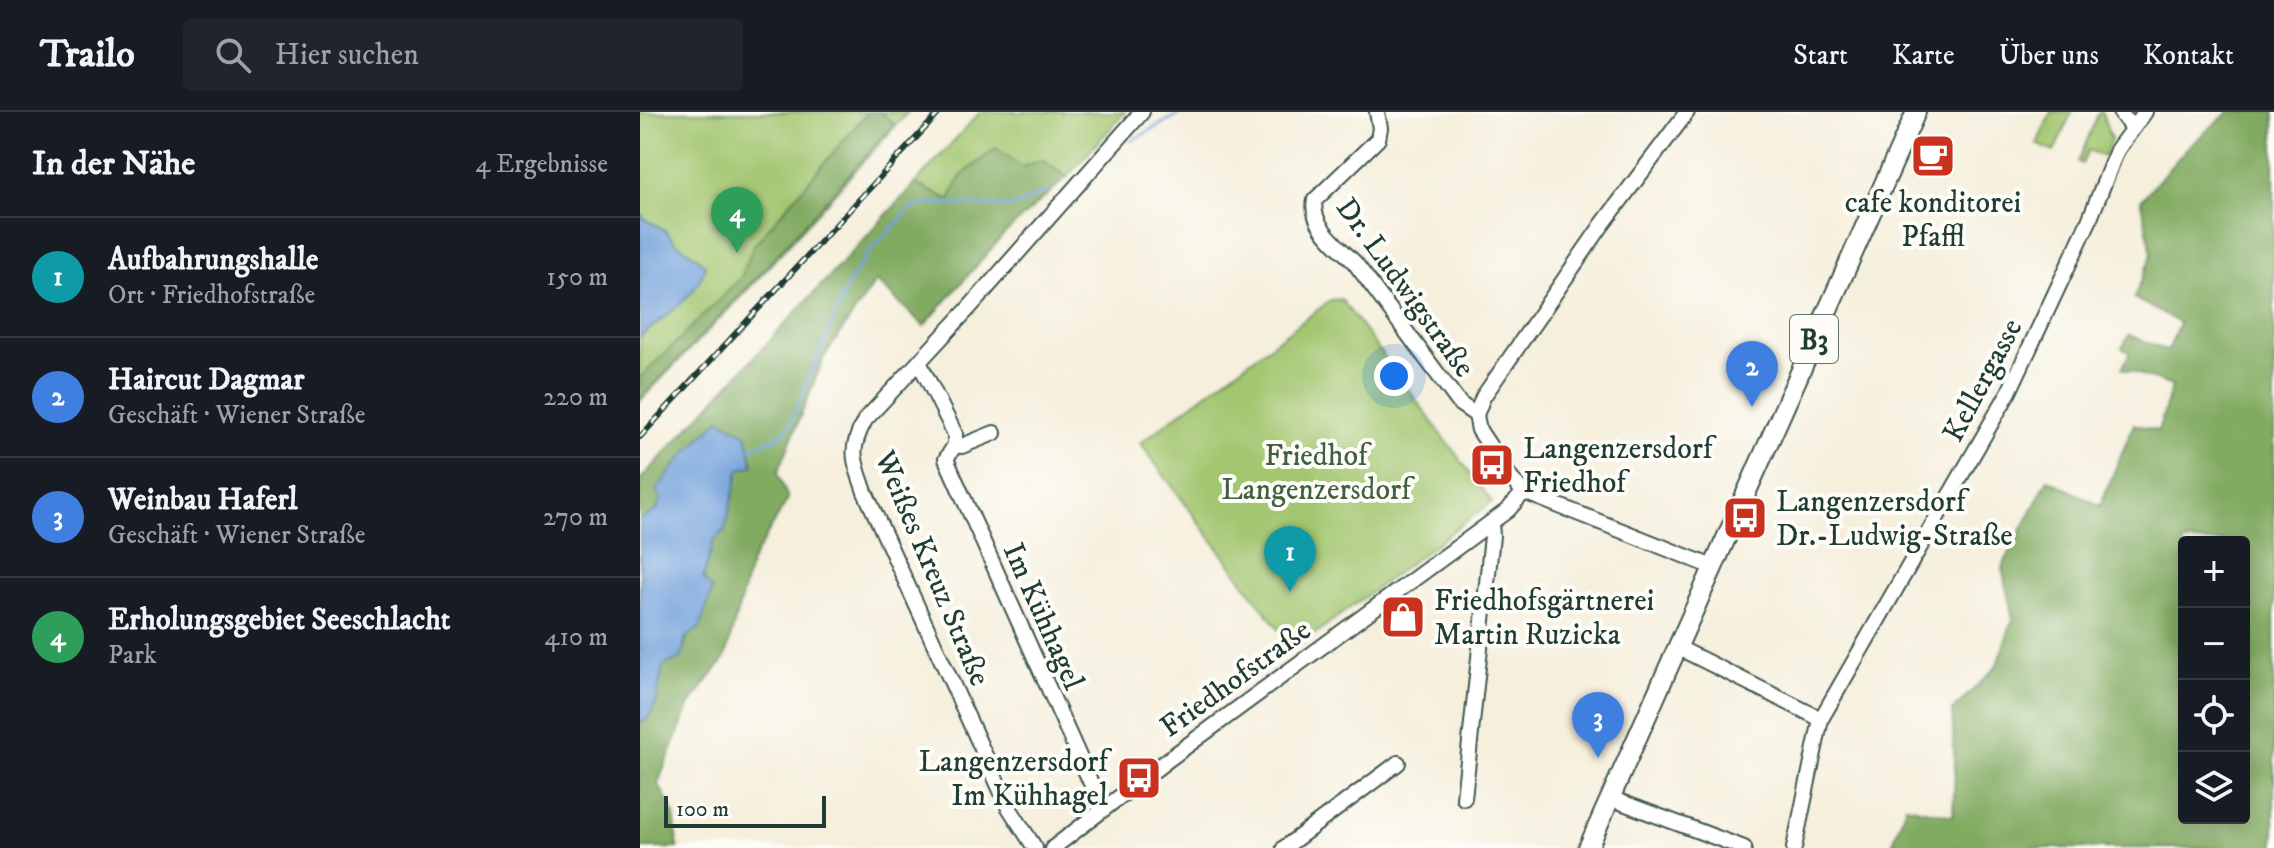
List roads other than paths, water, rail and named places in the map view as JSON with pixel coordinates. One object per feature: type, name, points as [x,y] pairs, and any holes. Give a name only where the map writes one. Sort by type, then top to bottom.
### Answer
[{"type":"main road","name":"B3","points":[[1588,848],[1916,112]]},
{"type":"street","name":"Weißes Kreuz Straße","points":[[1035,848],[1008,806],[865,492],[853,457],[854,439],[865,420],[1142,112]]},
{"type":"street","name":"Dr. Ludwigstraße","points":[[1377,112],[1385,140],[1315,200],[1314,215],[1339,249],[1355,263],[1460,404],[1476,415]]},
{"type":"street","points":[[1687,112],[1575,263],[1483,397],[1476,415],[1479,430],[1488,445],[1524,492],[1713,567]]},
{"type":"street","points":[[2120,112],[2131,127]]},
{"type":"street","name":"Kellergasse","points":[[1794,848],[1821,719],[2009,392],[2089,221],[2117,150],[2145,112]]},
{"type":"street","name":"Im Kühhagel","points":[[919,362],[955,434],[955,445],[946,459],[1103,810]]},
{"type":"street","points":[[955,445],[962,446],[994,433]]},
{"type":"street","name":"Friedhofstraße","points":[[1053,848],[1508,510],[1524,492]]},
{"type":"street","points":[[1464,798],[1491,522]]},
{"type":"street","points":[[1677,647],[1821,719]]},
{"type":"street","points":[[1284,848],[1398,763]]},
{"type":"street","points":[[1610,798],[1744,848]]},
{"type":"water","points":[[640,211],[644,219],[665,230],[705,266],[688,297],[640,337]]},
{"type":"water","points":[[720,419],[746,434],[753,465],[739,470],[725,530],[714,540],[703,578],[712,590],[700,628],[685,638],[682,657],[663,666],[656,703],[647,720],[640,722],[640,520],[657,510],[661,498],[656,491],[686,453]]},
{"type":"waterway","points":[[1131,141],[1183,112]]},
{"type":"waterway","points":[[750,448],[780,436],[790,424],[849,282],[869,252],[911,208],[933,203],[1014,207],[1046,191]]},
{"type":"railway","points":[[640,437],[940,112]]},
{"type":"place","name":"cafe konditorei Pfaffl","points":[[1933,156]]},
{"type":"place","name":"Erholungsgebiet Seeschlacht","points":[[737,253]]},
{"type":"place","name":"Haircut Dagmar","points":[[1752,407]]},
{"type":"place","name":"Langenzersdorf Friedhof","points":[[1492,465]]},
{"type":"place","name":"Langenzersdorf Dr.-Ludwig-Straße","points":[[1745,518]]},
{"type":"place","name":"Aufbahrungshalle","points":[[1290,592]]},
{"type":"place","name":"Friedhofsgärtnerei Martin Ruzicka","points":[[1403,617]]},
{"type":"place","name":"Weinbau Haferl","points":[[1598,758]]},
{"type":"place","name":"Langenzersdorf Im Kühhagel","points":[[1139,778]]},
{"type":"park label","name":"Friedhof Langenzersdorf","points":[[1316,472]]}]
